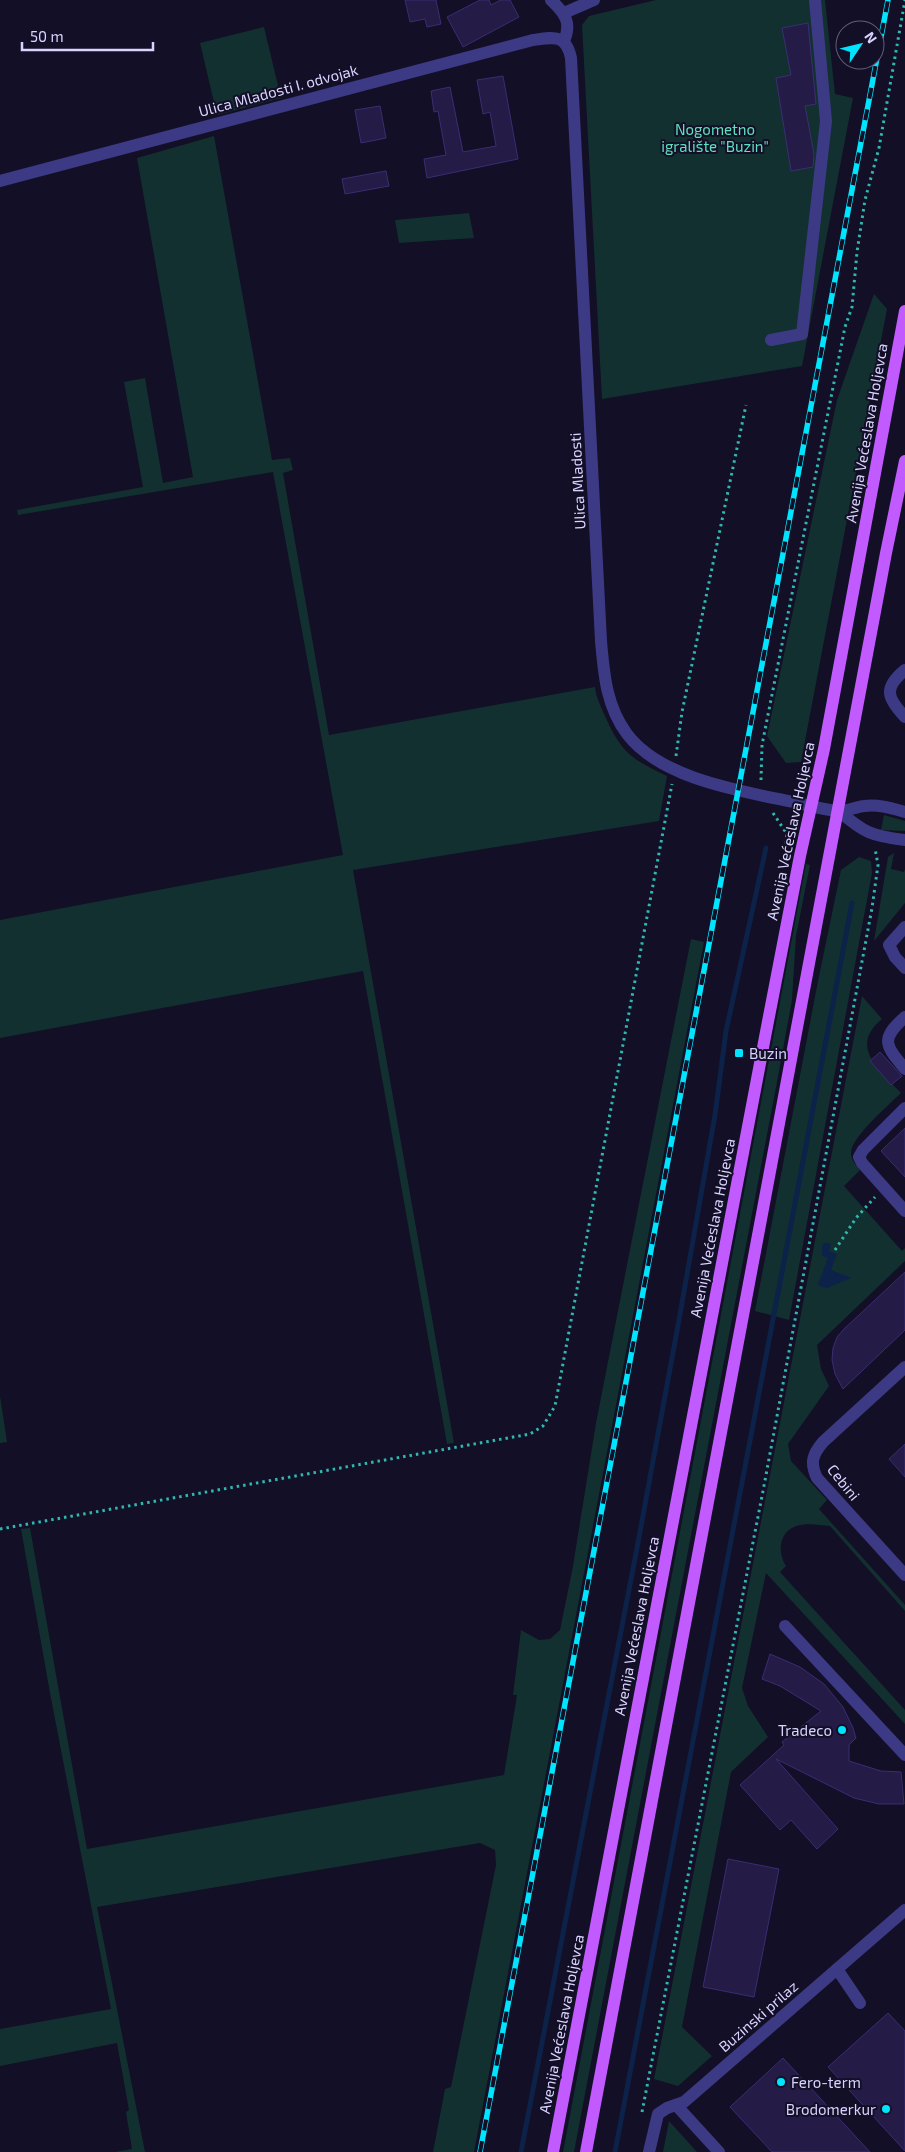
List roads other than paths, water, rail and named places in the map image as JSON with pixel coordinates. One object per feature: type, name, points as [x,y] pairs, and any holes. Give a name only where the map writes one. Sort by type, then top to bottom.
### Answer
[{"type":"main road","name":"Avenija Većeslava Holjevca","points":[[553,2152],[765,1037],[826,740],[905,311]]},
{"type":"main road","points":[[586,2152],[886,553],[905,461]]},
{"type":"street","points":[[551,0],[564,13],[594,0]]},
{"type":"street","points":[[771,340],[802,334],[826,121],[815,0]]},
{"type":"street","name":"Ulica Mladosti","points":[[564,13],[569,26],[564,42],[569,48],[571,58],[604,676],[611,705],[627,734],[643,751],[675,769],[698,778],[760,795],[839,811]]},
{"type":"street","name":"Ulica Mladosti I. odvojak","points":[[0,181],[533,40],[549,38],[564,42]]},
{"type":"street","points":[[900,674],[889,692],[891,700],[905,717]]},
{"type":"street","points":[[839,811],[874,806],[905,812]]},
{"type":"street","points":[[839,811],[862,830],[876,836],[905,840]]},
{"type":"street","points":[[905,927],[889,945],[895,957],[905,968]]},
{"type":"street","points":[[905,1017],[891,1029],[887,1040],[888,1049],[905,1069]]},
{"type":"street","points":[[905,1108],[859,1156],[862,1163],[905,1211]]},
{"type":"street","name":"Cebini","points":[[905,1368],[823,1442],[814,1452],[812,1461],[817,1478],[905,1575]]},
{"type":"street","points":[[785,1626],[905,1755]]},
{"type":"street","name":"Buzinski prilaz","points":[[649,2152],[658,2114],[667,2108],[684,2102],[905,1910]]},
{"type":"street","points":[[837,1969],[860,2003]]},
{"type":"street","points":[[676,2105],[719,2152]]},
{"type":"water","points":[[824,1243],[831,1244],[829,1251],[837,1254],[831,1270],[851,1278],[827,1288],[818,1284],[828,1258],[822,1256],[822,1246]]},
{"type":"waterway","points":[[521,2152],[679,1320],[715,1115],[726,1031],[766,848]]},
{"type":"waterway","points":[[615,2152],[852,903]]},
{"type":"railway","points":[[480,2152],[888,0]]},
{"type":"place","name":"Buzin","points":[[739,1053]]},
{"type":"place","name":"Tradeco","points":[[842,1730]]},
{"type":"place","name":"Fero-term","points":[[781,2082]]},
{"type":"place","name":"Brodomerkur","points":[[886,2109]]},
{"type":"park label","name":"Nogometno igralište \"Buzin\"","points":[[715,138]]}]
